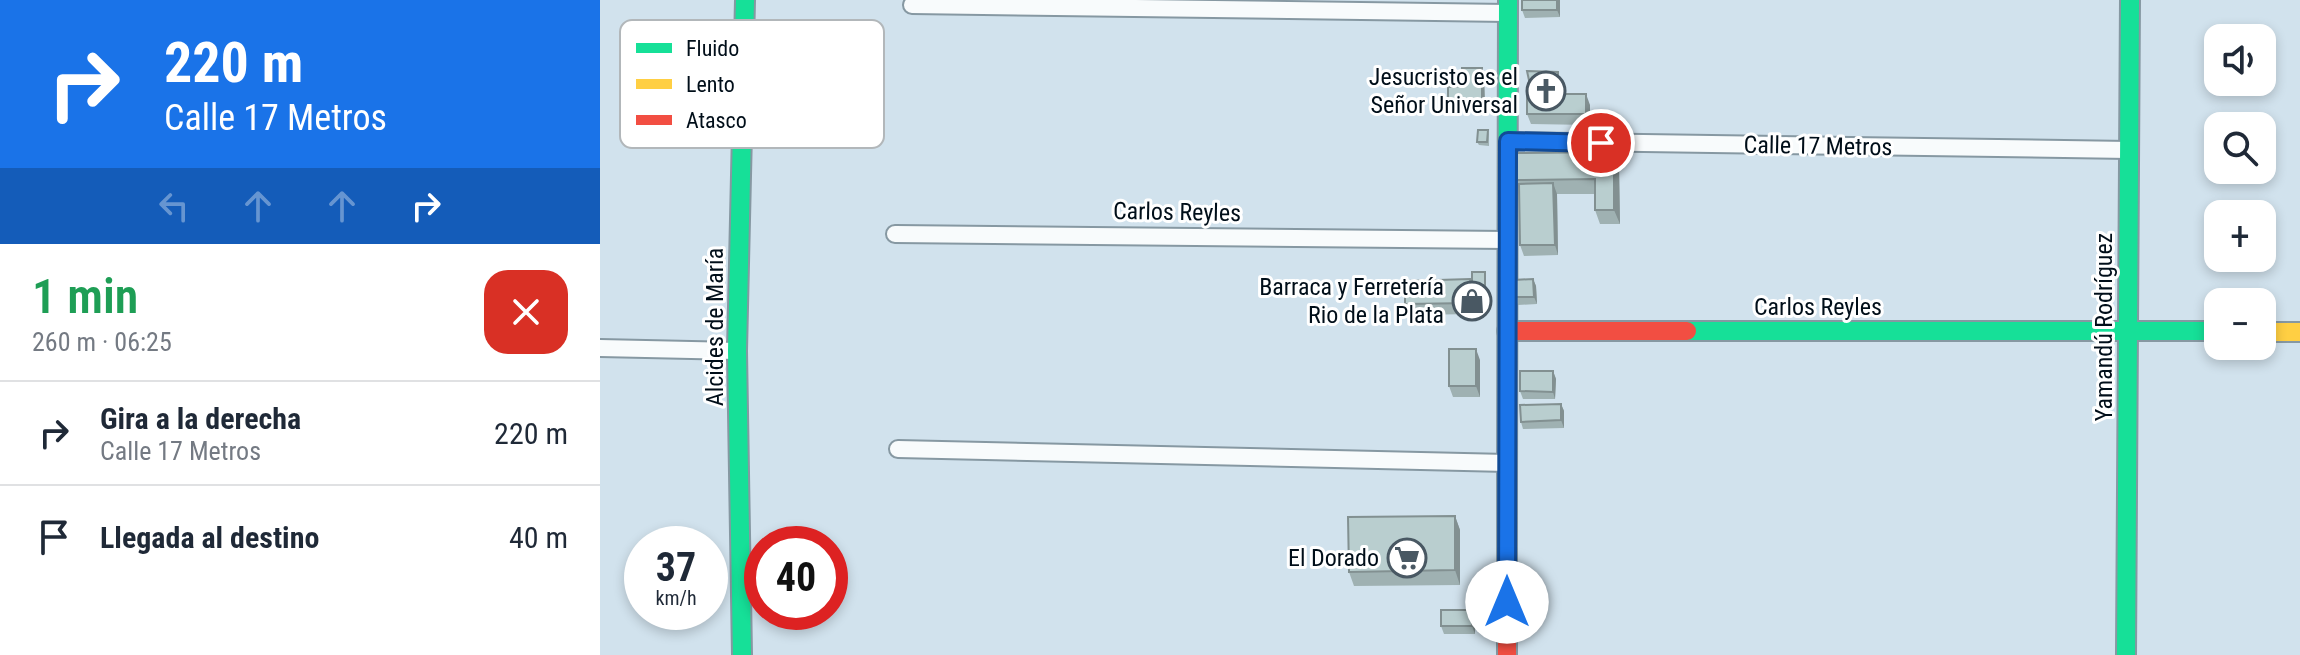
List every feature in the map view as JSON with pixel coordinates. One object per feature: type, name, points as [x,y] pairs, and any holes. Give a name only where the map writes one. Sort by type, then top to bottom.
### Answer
[{"type":"street","name":"Alcides de María","points":[[745,0],[745,20]]},
{"type":"street","name":"Yamandú Rodríguez","points":[[2126,655],[2130,0]]},
{"type":"street","points":[[912,5],[1508,6],[1507,655]]},
{"type":"street","name":"Calle 17 Metros","points":[[1508,141],[2129,150]]},
{"type":"street","name":"Alcides de María","points":[[742,148],[737,351],[742,655]]},
{"type":"street","name":"Carlos Reyles","points":[[895,234],[1507,240]]},
{"type":"street","name":"Carlos Reyles","points":[[1507,331],[2204,331]]},
{"type":"street","points":[[2276,332],[2300,332]]},
{"type":"street","points":[[600,348],[737,351]]},
{"type":"street","points":[[898,449],[1507,463]]},
{"type":"building","points":[[1522,0],[1557,0],[1557,10],[1522,10]]},
{"type":"building","points":[[1462,68],[1482,68],[1482,100],[1448,100],[1448,87],[1462,86]]},
{"type":"building","points":[[1527,71],[1558,72],[1558,94],[1532,94]]},
{"type":"building","points":[[1527,94],[1586,94],[1586,114],[1527,114]]},
{"type":"building","points":[[1478,130],[1488,130],[1487,142],[1477,142]]},
{"type":"building","points":[[1614,152],[1614,210],[1595,210],[1595,179],[1517,180],[1517,153]]},
{"type":"building","points":[[1553,183],[1555,245],[1520,245],[1519,184]]},
{"type":"building","points":[[1472,272],[1485,272],[1485,285],[1472,285]]},
{"type":"building","points":[[1470,279],[1471,303],[1405,304],[1405,281]]},
{"type":"building","points":[[1533,279],[1534,297],[1515,297],[1514,280]]},
{"type":"building","points":[[1449,349],[1476,349],[1476,386],[1449,386]]},
{"type":"building","points":[[1520,371],[1553,371],[1553,392],[1520,391]]},
{"type":"building","points":[[1561,404],[1561,420],[1521,422],[1520,405]]},
{"type":"building","name":"El Dorado","points":[[1455,516],[1455,570],[1349,572],[1348,517]]},
{"type":"building","points":[[1441,610],[1472,610],[1472,626],[1441,626]]},
{"type":"traffic: fast","points":[[745,0],[745,20]]},
{"type":"traffic: fast","points":[[1507,474],[1508,0]]},
{"type":"traffic: fast","points":[[2126,655],[2130,0]]},
{"type":"traffic: fast","points":[[742,148],[737,351],[742,655]]},
{"type":"traffic: fast","points":[[1687,331],[2204,331]]},
{"type":"traffic: slow","points":[[2276,332],[2300,332]]},
{"type":"traffic: jam","points":[[1507,331],[1687,331]]},
{"type":"traffic: jam","points":[[1507,474],[1507,655]]},
{"type":"place","name":"Jesucristo es el Señor Universal","points":[[1546,91]]},
{"type":"place","name":"Barraca y Ferretería Rio de la Plata","points":[[1472,301]]},
{"type":"place","name":"El Dorado","points":[[1407,558]]},
{"type":"route","points":[[1507,602],[1508,141],[1601,143]]}]
